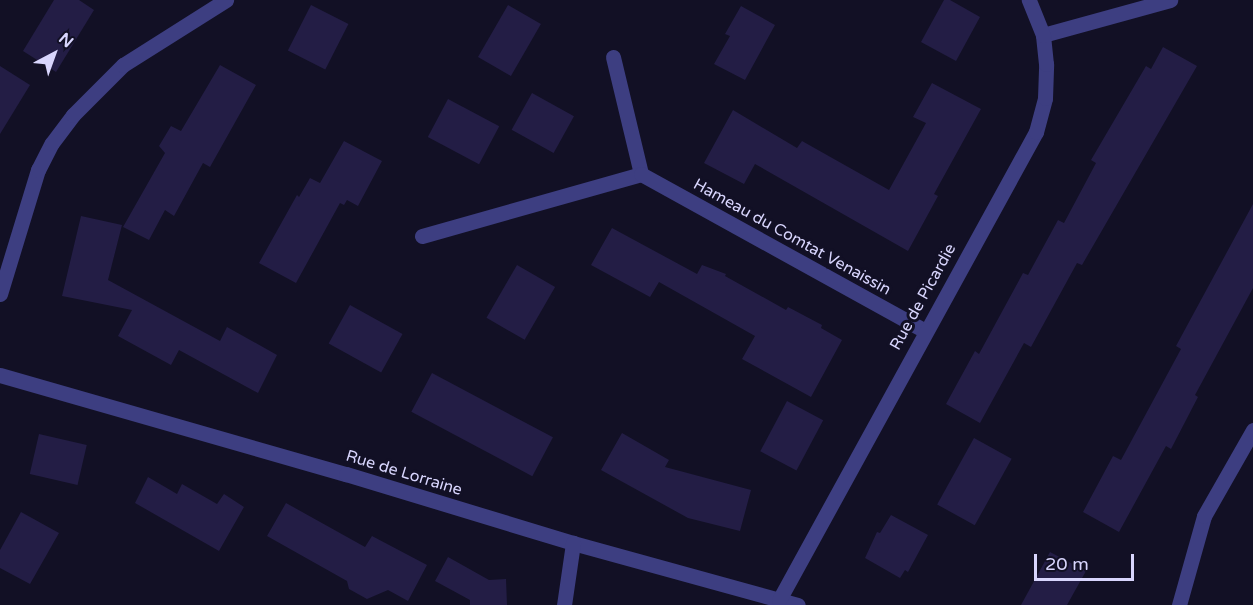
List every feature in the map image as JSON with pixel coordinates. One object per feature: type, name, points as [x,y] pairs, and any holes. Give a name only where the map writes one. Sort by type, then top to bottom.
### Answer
[{"type":"street","points":[[0,294],[38,170],[52,143],[73,114],[123,65],[205,6],[226,0]]},
{"type":"street","name":"Rue de Picardie","points":[[779,600],[1036,132],[1045,98],[1043,35],[1029,0]]},
{"type":"street","points":[[1043,35],[1170,0]]},
{"type":"street","points":[[422,236],[641,174],[613,57]]},
{"type":"street","name":"Hameau du Comtat Venaissin","points":[[641,174],[925,331]]},
{"type":"street","name":"Rue de Lorraine","points":[[0,375],[346,474],[573,543],[798,605]]},
{"type":"street","points":[[1179,605],[1204,516],[1253,430]]},
{"type":"street","points":[[564,605],[573,543]]},
{"type":"building","points":[[54,0],[79,0],[94,10],[56,72],[23,51]]},
{"type":"building","points":[[944,0],[950,0],[980,17],[956,61],[921,42]]},
{"type":"building","points":[[311,5],[348,24],[325,70],[288,50]]},
{"type":"building","points":[[508,5],[541,24],[511,76],[478,57]]},
{"type":"building","points":[[741,6],[775,25],[745,80],[714,64],[730,36],[725,34]]},
{"type":"building","points":[[1163,47],[1197,66],[1082,265],[1077,263],[1031,347],[1024,343],[980,423],[946,404],[975,351],[979,354],[1023,273],[1028,275],[1058,220],[1064,223],[1096,163],[1091,160],[1146,66],[1151,69]]},
{"type":"building","points":[[220,65],[256,85],[210,167],[203,163],[174,216],[165,210],[149,240],[123,227],[165,153],[159,146],[171,126],[181,131]]},
{"type":"building","points":[[0,66],[30,85],[0,134]]},
{"type":"building","points":[[932,83],[981,109],[934,194],[938,196],[908,251],[755,164],[744,184],[704,163],[733,110],[797,148],[802,141],[889,190],[926,123],[913,117]]},
{"type":"building","points":[[532,93],[574,116],[554,153],[512,130]]},
{"type":"building","points":[[448,99],[499,126],[479,164],[428,137]]},
{"type":"building","points":[[344,141],[382,161],[358,206],[347,200],[344,205],[340,203],[296,283],[259,263],[297,195],[299,197],[310,178],[320,183]]},
{"type":"building","points":[[1253,204],[1253,288],[1195,395],[1198,397],[1171,449],[1166,446],[1119,532],[1083,512],[1113,456],[1121,460],[1181,349],[1176,346]]},
{"type":"building","points":[[81,216],[122,225],[108,280],[220,341],[227,327],[277,355],[258,393],[179,350],[171,365],[118,336],[132,310],[62,296]]},
{"type":"building","points":[[612,228],[697,274],[702,265],[726,274],[725,276],[786,310],[788,307],[822,325],[821,328],[842,340],[811,397],[742,359],[755,336],[659,282],[650,297],[591,265]]},
{"type":"building","points":[[517,265],[555,287],[525,340],[486,318]]},
{"type":"building","points":[[350,305],[402,334],[381,373],[329,343]]},
{"type":"building","points":[[432,373],[553,437],[532,476],[411,412]]},
{"type":"building","points":[[787,401],[823,420],[796,471],[760,451]]},
{"type":"building","points":[[622,433],[669,460],[665,467],[751,490],[740,531],[688,518],[601,470]]},
{"type":"building","points":[[39,434],[87,445],[78,485],[30,474]]},
{"type":"building","points":[[974,438],[1012,459],[975,525],[937,504]]},
{"type":"building","points":[[148,477],[177,494],[182,484],[217,504],[224,494],[244,507],[219,551],[135,503]]},
{"type":"building","points":[[286,503],[365,547],[372,536],[427,565],[408,601],[388,590],[367,599],[349,589],[347,581],[267,536]]},
{"type":"building","points":[[21,512],[59,533],[30,584],[0,568],[0,550]]},
{"type":"building","points":[[891,515],[928,535],[908,572],[905,570],[900,578],[865,558],[877,532],[880,533]]},
{"type":"building","points":[[1050,552],[1086,571],[1067,605],[1021,605]]},
{"type":"building","points":[[448,557],[489,580],[506,579],[507,605],[470,605],[470,600],[435,581]]}]
